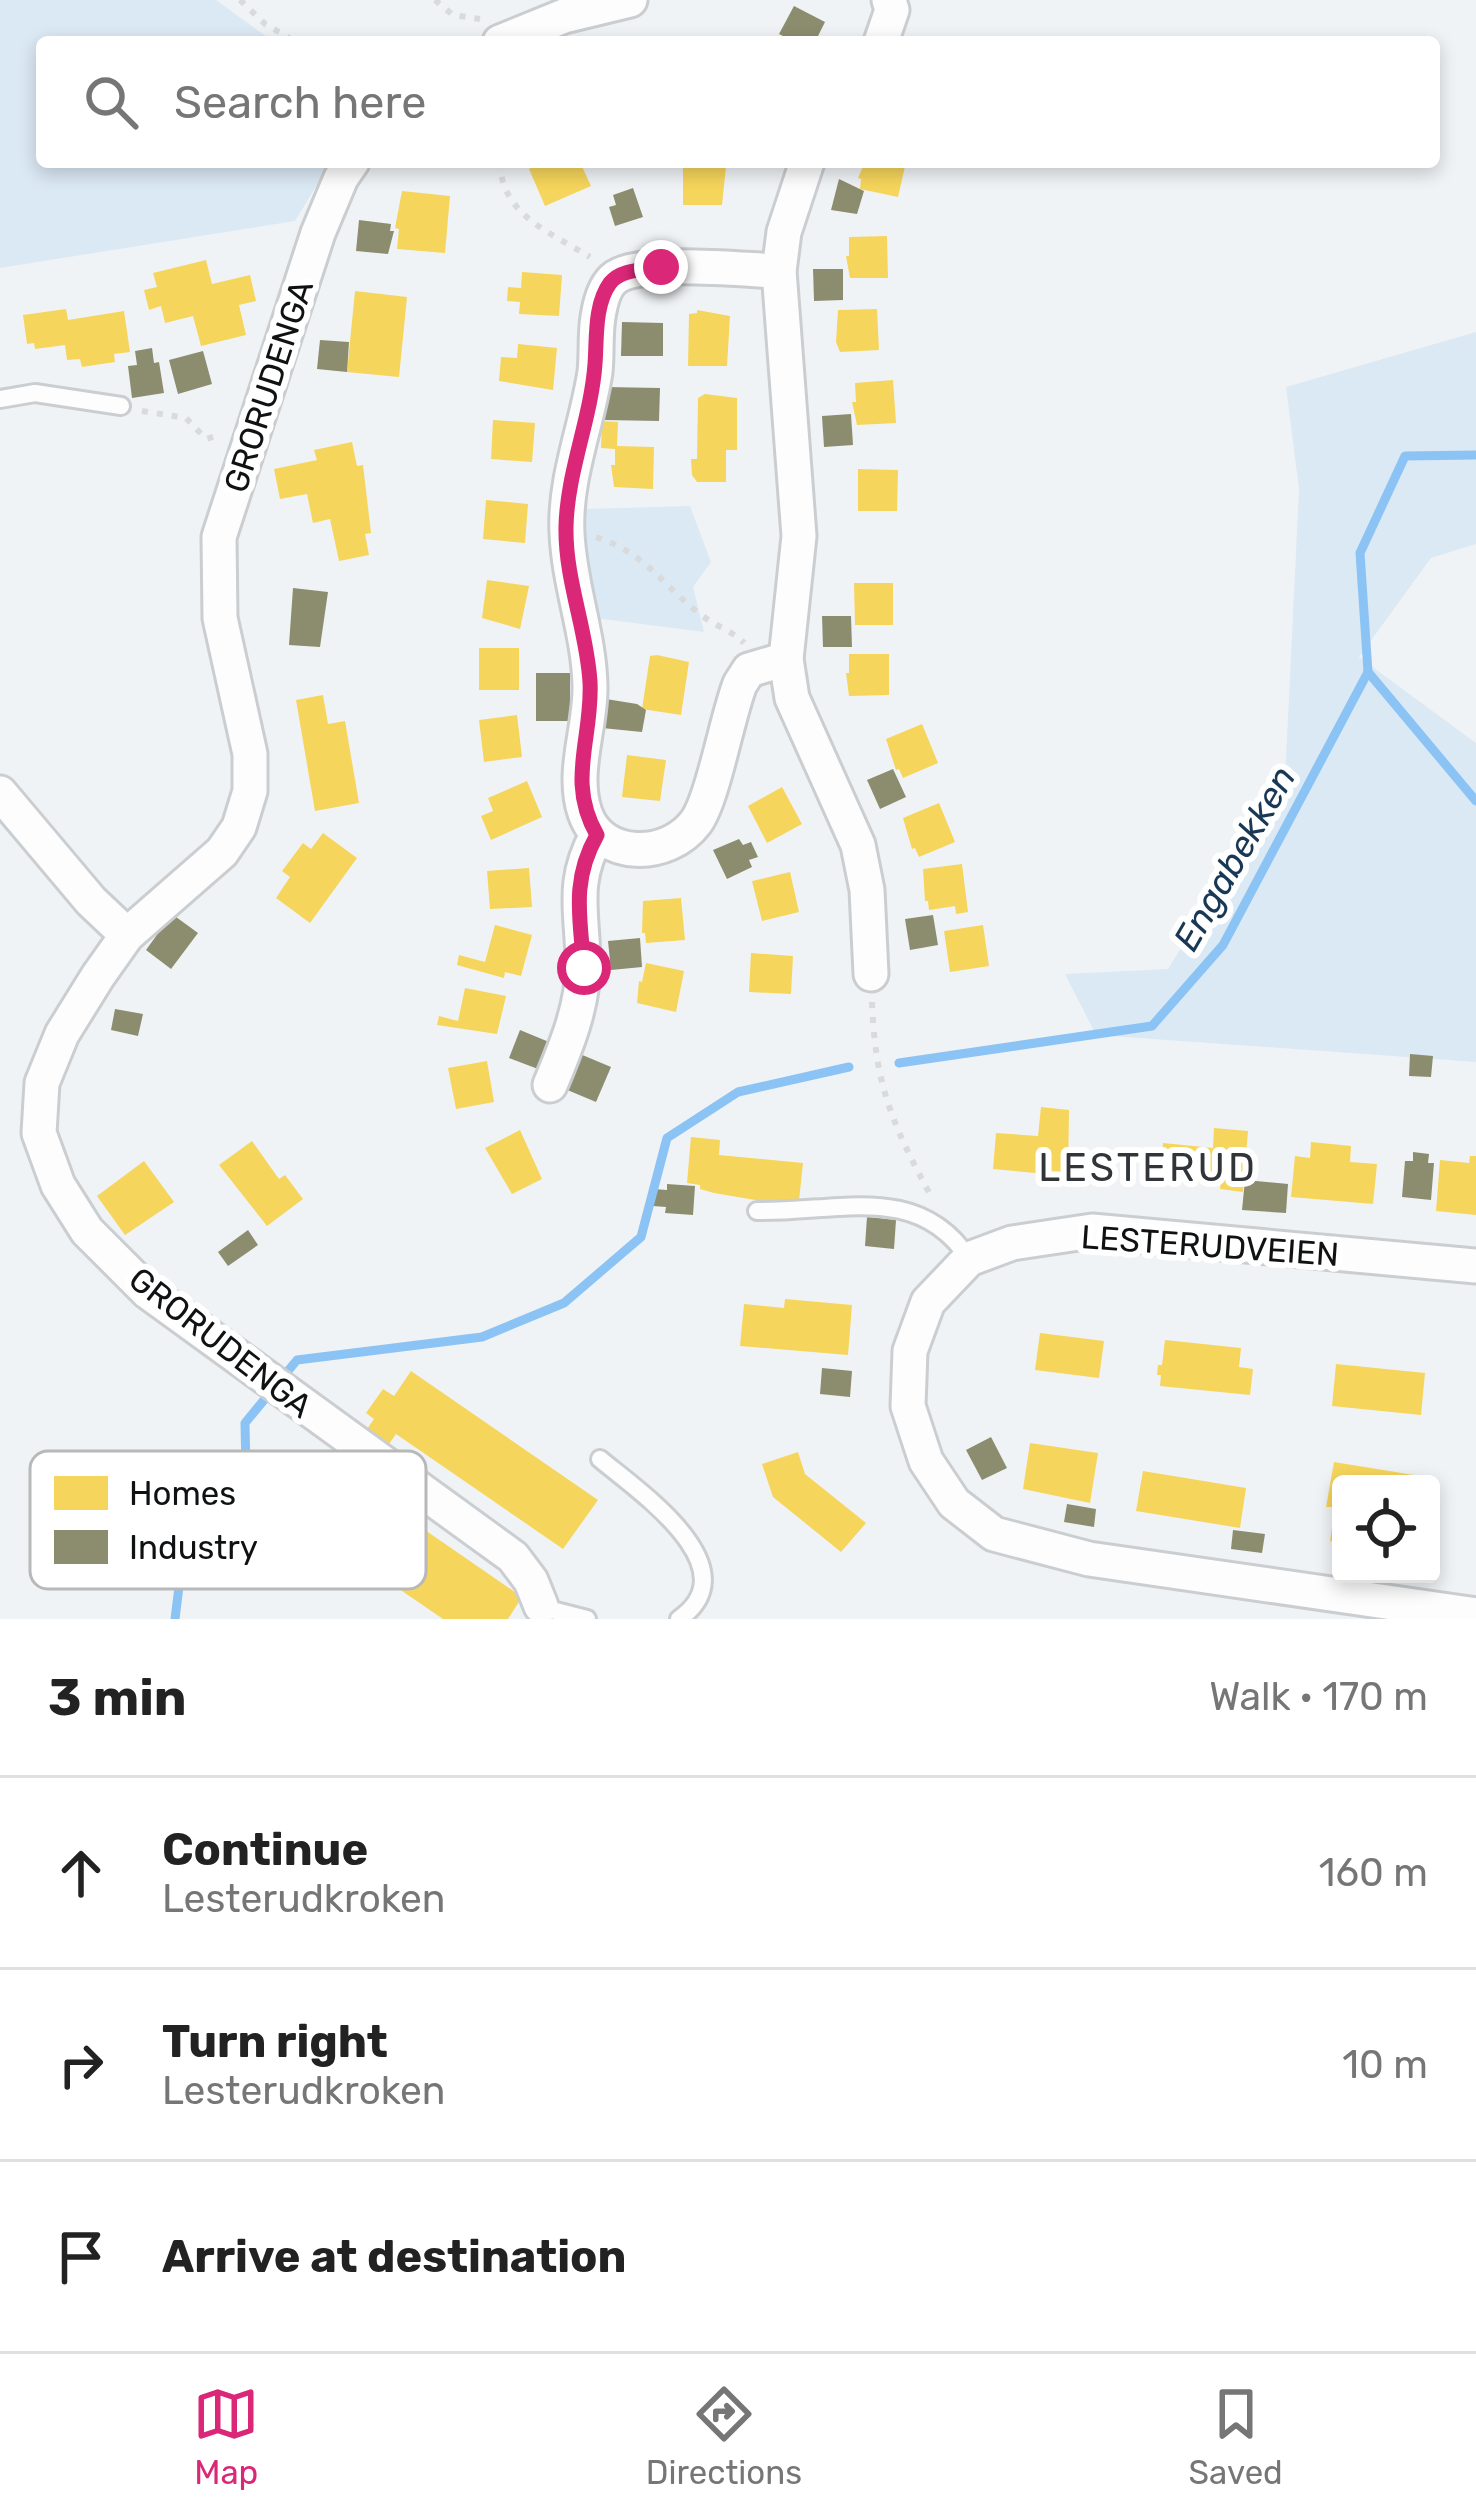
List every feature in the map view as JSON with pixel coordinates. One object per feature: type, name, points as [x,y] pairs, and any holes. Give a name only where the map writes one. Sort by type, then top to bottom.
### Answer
[{"type":"street","points":[[514,36],[564,16],[630,0]]},
{"type":"street","points":[[883,36],[892,10],[889,0]]},
{"type":"street","name":"GRORUDENGA","points":[[348,168],[318,233],[219,537],[220,618],[250,754],[250,791],[239,827],[222,852],[127,935],[62,1034],[41,1084],[39,1133],[58,1185],[87,1231],[148,1292],[366,1451]]},
{"type":"street","points":[[805,168],[784,232],[778,271],[799,536],[775,661],[859,845],[867,890],[871,974]]},
{"type":"street","points":[[775,661],[749,670],[740,684],[697,821],[676,841],[652,850],[626,849],[597,835],[584,812],[580,780],[589,658],[577,613],[566,527],[606,288],[614,278],[661,267],[778,271]]},
{"type":"street","points":[[0,794],[127,935]]},
{"type":"street","points":[[550,1085],[577,1010],[584,968],[578,890],[582,862],[597,835]]},
{"type":"street","name":"LESTERUDVEIEN","points":[[1476,1266],[1092,1231],[1012,1243],[969,1259],[928,1302],[910,1351],[908,1406],[926,1461],[954,1503],[994,1534],[1089,1559],[1476,1616]]},
{"type":"street","name":"GRORUDENGA","points":[[426,1494],[512,1557],[531,1581],[538,1612]]},
{"type":"lane","points":[[0,399],[34,393],[121,406]]},
{"type":"lane","points":[[757,1211],[875,1208],[920,1213],[938,1224],[969,1259]]},
{"type":"lane","points":[[600,1459],[671,1521],[698,1553],[699,1601],[679,1619]]},
{"type":"lane","points":[[538,1612],[587,1619]]},
{"type":"path","points":[[240,0],[286,36]]},
{"type":"path","points":[[435,0],[453,15],[488,20],[501,36]]},
{"type":"path","points":[[500,168],[500,183],[519,213],[592,258],[614,278]]},
{"type":"path","points":[[121,406],[180,416],[206,439]]},
{"type":"path","points":[[566,527],[625,547],[705,618],[775,661]]},
{"type":"path","points":[[871,974],[874,1049],[883,1098],[932,1197],[938,1224]]},
{"type":"shaded area","points":[[0,0],[216,0],[266,36],[36,36],[36,168],[327,168],[295,221],[0,268]]},
{"type":"shaded area","points":[[1476,332],[1476,544],[1431,558],[1359,657],[1476,743],[1476,1062],[1096,1035],[1065,974],[1168,969],[1285,780],[1299,489],[1286,387]]},
{"type":"shaded area","points":[[690,506],[711,562],[693,587],[704,632],[587,617],[577,565],[584,509]]},
{"type":"building: Homes","points":[[583,168],[591,186],[545,206],[529,169]]},
{"type":"building: Homes","points":[[683,168],[726,168],[722,205],[683,205]]},
{"type":"building: Homes","points":[[862,168],[905,168],[898,197],[860,189]]},
{"type":"building: Homes","points":[[402,191],[450,196],[445,253],[397,249],[399,229],[395,228]]},
{"type":"building: Homes","points":[[887,236],[888,278],[850,278],[849,237]]},
{"type":"building: Homes","points":[[206,260],[212,284],[250,275],[256,301],[239,305],[246,335],[201,346],[193,316],[165,323],[161,306],[149,310],[144,290],[157,287],[153,273]]},
{"type":"building: Homes","points":[[522,272],[562,275],[559,316],[519,314],[520,302],[507,301],[508,287],[521,288]]},
{"type":"building: Homes","points":[[355,291],[407,297],[399,377],[347,372]]},
{"type":"building: Homes","points":[[66,309],[68,320],[124,311],[130,352],[114,354],[115,362],[82,367],[80,359],[67,360],[65,345],[35,349],[34,343],[27,344],[23,315]]},
{"type":"building: Homes","points":[[877,309],[879,350],[840,352],[838,310]]},
{"type":"building: Homes","points":[[697,310],[730,316],[727,366],[688,366],[689,314]]},
{"type":"building: Homes","points":[[518,344],[557,348],[553,390],[499,381],[501,357],[517,358]]},
{"type":"building: Homes","points":[[893,380],[896,423],[857,425],[852,402],[856,402],[855,383]]},
{"type":"building: Homes","points":[[705,394],[737,398],[737,450],[726,450],[726,482],[697,482],[692,475],[691,459],[697,459],[698,398]]},
{"type":"building: Homes","points":[[493,420],[535,423],[532,462],[491,459]]},
{"type":"building: Homes","points":[[602,421],[618,422],[617,446],[654,447],[653,489],[614,487],[615,449],[601,448]]},
{"type":"building: Homes","points":[[352,442],[357,466],[363,465],[369,555],[339,561],[330,519],[313,523],[307,494],[280,499],[274,469],[317,460],[314,450]]},
{"type":"building: Homes","points":[[858,469],[898,470],[897,511],[858,511]]},
{"type":"building: Homes","points":[[486,500],[528,504],[525,543],[483,539]]},
{"type":"building: Homes","points":[[487,580],[529,586],[520,629],[482,618]]},
{"type":"building: Homes","points":[[854,583],[893,583],[893,625],[855,625]]},
{"type":"building: Homes","points":[[479,648],[519,648],[519,690],[479,690]]},
{"type":"building: Homes","points":[[849,654],[889,654],[889,695],[849,696]]},
{"type":"building: Homes","points":[[650,656],[689,662],[681,715],[642,709]]},
{"type":"building: Homes","points":[[323,695],[328,724],[345,721],[359,803],[315,811],[296,700]]},
{"type":"building: Homes","points":[[517,715],[522,757],[484,762],[479,720]]},
{"type":"building: Homes","points":[[922,724],[938,763],[903,778],[886,739]]},
{"type":"building: Homes","points":[[627,755],[666,760],[660,801],[622,797]]},
{"type":"building: Homes","points":[[527,781],[542,817],[491,840],[481,816],[493,811],[488,798]]},
{"type":"building: Homes","points":[[782,787],[802,824],[767,843],[748,806]]},
{"type":"building: Homes","points":[[939,803],[955,842],[919,857],[903,818]]},
{"type":"building: Homes","points":[[323,833],[357,858],[310,923],[276,898],[290,877],[282,871],[303,843],[311,849]]},
{"type":"building: Homes","points":[[962,864],[968,912],[956,914],[955,906],[929,910],[923,869]]},
{"type":"building: Homes","points":[[529,868],[532,907],[490,909],[487,871]]},
{"type":"building: Homes","points":[[790,872],[799,912],[762,921],[752,881]]},
{"type":"building: Homes","points":[[681,898],[685,940],[646,943],[643,901]]},
{"type":"building: Homes","points":[[495,925],[532,935],[521,976],[505,972],[504,978],[457,965],[459,955],[485,962]]},
{"type":"building: Homes","points":[[983,925],[989,966],[950,972],[944,931]]},
{"type":"building: Homes","points":[[751,953],[793,956],[791,994],[749,992]]},
{"type":"building: Homes","points":[[646,963],[684,971],[676,1012],[637,1003]]},
{"type":"building: Homes","points":[[465,988],[506,996],[497,1034],[437,1025],[439,1016],[458,1021]]},
{"type":"building: Homes","points":[[487,1061],[494,1102],[456,1109],[448,1068]]},
{"type":"building: Homes","points":[[1041,1107],[1069,1110],[1068,1176],[993,1169],[996,1133],[1038,1136]]},
{"type":"building: Homes","points":[[1214,1128],[1248,1131],[1243,1192],[1220,1189],[1221,1180],[1212,1179],[1212,1184],[1160,1178],[1163,1143],[1213,1148]]},
{"type":"building: Homes","points":[[520,1130],[542,1179],[512,1194],[485,1148]]},
{"type":"building: Homes","points":[[691,1137],[720,1140],[719,1155],[803,1163],[799,1201],[755,1200],[687,1183]]},
{"type":"building: Homes","points":[[252,1141],[279,1179],[285,1175],[303,1199],[267,1226],[219,1165]]},
{"type":"building: Homes","points":[[1311,1142],[1351,1146],[1350,1162],[1377,1164],[1373,1204],[1291,1197],[1295,1156],[1310,1158]]},
{"type":"building: Homes","points":[[1470,1156],[1476,1156],[1476,1215],[1436,1211],[1440,1160],[1469,1163]]},
{"type":"building: Homes","points":[[144,1161],[174,1202],[125,1235],[97,1196]]},
{"type":"building: Homes","points":[[785,1299],[852,1305],[848,1355],[740,1346],[744,1304],[784,1308]]},
{"type":"building: Homes","points":[[1040,1333],[1104,1341],[1099,1378],[1035,1370]]},
{"type":"building: Homes","points":[[1165,1340],[1241,1348],[1239,1367],[1253,1369],[1250,1395],[1160,1386],[1158,1365],[1162,1365]]},
{"type":"building: Homes","points":[[1336,1364],[1425,1373],[1421,1415],[1332,1406]]},
{"type":"building: Homes","points":[[411,1371],[598,1500],[563,1549],[426,1451],[396,1434],[387,1447],[365,1432],[374,1419],[366,1413],[383,1389],[394,1396]]},
{"type":"building: Homes","points":[[1030,1443],[1098,1453],[1090,1503],[1023,1489]]},
{"type":"building: Homes","points":[[798,1452],[805,1474],[866,1523],[841,1552],[773,1497],[762,1464]]},
{"type":"building: Homes","points":[[1334,1462],[1414,1475],[1332,1475],[1332,1507],[1326,1507]]},
{"type":"building: Homes","points":[[1143,1471],[1246,1488],[1240,1528],[1136,1511]]},
{"type":"building: Homes","points":[[426,1531],[522,1597],[508,1619],[443,1619],[399,1589],[426,1589]]},
{"type":"building: Industry","points":[[794,6],[825,22],[818,36],[779,34]]},
{"type":"building: Industry","points":[[839,179],[864,191],[857,214],[831,210]]},
{"type":"building: Industry","points":[[633,188],[643,217],[615,226],[609,207],[616,205],[613,195]]},
{"type":"building: Industry","points":[[359,220],[391,224],[390,231],[394,231],[388,254],[356,251]]},
{"type":"building: Industry","points":[[813,269],[843,269],[843,300],[814,301]]},
{"type":"building: Industry","points":[[622,322],[663,323],[663,356],[621,356]]},
{"type":"building: Industry","points":[[320,340],[349,342],[347,372],[317,369]]},
{"type":"building: Industry","points":[[152,348],[164,393],[132,398],[128,366],[137,365],[135,351]]},
{"type":"building: Industry","points":[[203,351],[212,384],[178,394],[169,360]]},
{"type":"building: Industry","points":[[606,387],[660,388],[659,421],[605,420]]},
{"type":"building: Industry","points":[[851,414],[853,445],[824,447],[822,416]]},
{"type":"building: Industry","points":[[293,588],[328,592],[320,647],[289,645]]},
{"type":"building: Industry","points":[[822,616],[851,616],[852,647],[823,647]]},
{"type":"building: Industry","points":[[536,673],[570,673],[570,721],[536,721]]},
{"type":"building: Industry","points":[[606,699],[646,710],[642,732],[602,728]]},
{"type":"building: Industry","points":[[893,769],[906,797],[880,809],[867,780]]},
{"type":"building: Industry","points":[[739,839],[743,845],[751,842],[758,857],[749,860],[752,867],[727,879],[713,850]]},
{"type":"building: Industry","points":[[172,914],[198,933],[171,969],[146,950]]},
{"type":"building: Industry","points":[[933,915],[938,945],[910,950],[905,919]]},
{"type":"building: Industry","points":[[640,938],[642,967],[611,970],[608,941]]},
{"type":"building: Industry","points":[[115,1009],[143,1014],[138,1036],[111,1030]]},
{"type":"building: Industry","points":[[520,1030],[549,1042],[538,1069],[509,1058]]},
{"type":"building: Industry","points":[[580,1054],[611,1067],[596,1102],[565,1089]]},
{"type":"building: Industry","points":[[1410,1054],[1433,1056],[1431,1077],[1409,1076]]},
{"type":"building: Industry","points":[[1413,1152],[1429,1154],[1428,1163],[1434,1163],[1431,1200],[1402,1197],[1405,1161],[1413,1161]]},
{"type":"building: Industry","points":[[1245,1180],[1288,1184],[1286,1213],[1242,1210]]},
{"type":"building: Industry","points":[[667,1184],[695,1186],[693,1215],[665,1213],[666,1207],[653,1206],[654,1189],[667,1190]]},
{"type":"building: Industry","points":[[867,1217],[896,1220],[894,1249],[865,1246]]},
{"type":"building: Industry","points":[[248,1230],[258,1245],[228,1266],[218,1252]]},
{"type":"building: Industry","points":[[822,1368],[852,1371],[850,1397],[820,1394]]},
{"type":"building: Industry","points":[[991,1437],[1007,1468],[982,1480],[966,1450]]},
{"type":"building: Industry","points":[[1067,1504],[1096,1509],[1094,1527],[1064,1522]]},
{"type":"building: Industry","points":[[1233,1530],[1265,1534],[1262,1553],[1231,1549]]},
{"type":"waterway","points":[[1476,455],[1405,456],[1360,553],[1368,672],[1476,801]]},
{"type":"waterway","name":"Engabekken","points":[[899,1063],[1152,1026],[1223,945],[1368,672]]},
{"type":"waterway","name":"Engabekken","points":[[246,1451],[245,1423],[297,1360],[482,1337],[564,1303],[641,1237],[667,1138],[738,1092],[849,1067]]},
{"type":"waterway","name":"Engabekken","points":[[175,1619],[179,1589]]},
{"type":"district","name":"LESTERUD","points":[[1148,1167]]},
{"type":"route","points":[[584,968],[578,890],[582,862],[597,835],[584,812],[580,780],[589,658],[577,613],[566,527],[606,288],[627,272],[661,267]]}]
